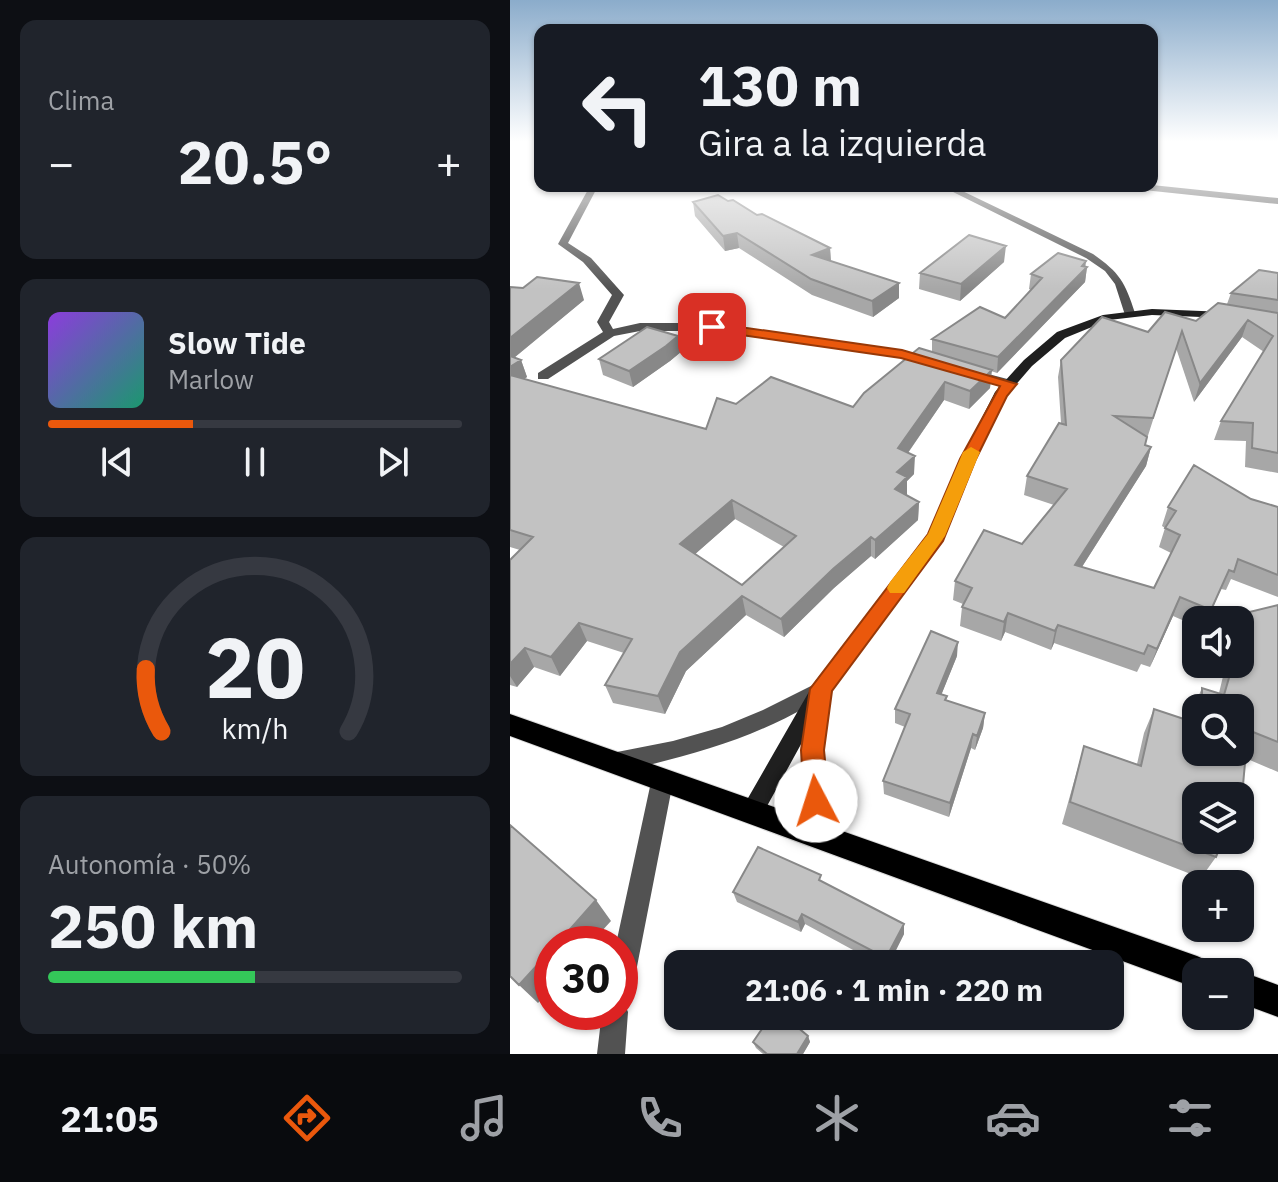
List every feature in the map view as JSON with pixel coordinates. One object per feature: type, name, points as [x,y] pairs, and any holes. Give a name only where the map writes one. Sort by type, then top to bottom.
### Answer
[{"type":"main road","points":[[752,812],[821,689],[936,536],[968,459],[1000,395],[1028,363],[1061,335],[1082,325],[1129,313],[1178,311],[1238,316]]},
{"type":"main road","points":[[510,725],[610,764],[1182,967]]},
{"type":"main road","points":[[1254,992],[1278,1001]]},
{"type":"street","points":[[1174,190],[1278,201]]},
{"type":"street","points":[[591,192],[563,244],[587,260],[618,295],[603,322],[610,333]]},
{"type":"street","points":[[954,192],[1080,249],[1119,281],[1129,313]]},
{"type":"street","points":[[543,376],[610,333],[640,327],[712,327],[902,354],[948,367]]},
{"type":"street","points":[[964,372],[1010,384]]},
{"type":"street","points":[[610,764],[719,739],[780,713],[821,689]]},
{"type":"street","points":[[821,689],[813,750],[813,777],[816,801],[833,841]]},
{"type":"street","points":[[632,926],[662,782]]},
{"type":"street","points":[[611,1054],[613,1030]]},
{"type":"building","points":[[718,195],[830,248],[812,255],[899,283],[872,301],[811,279],[737,233],[723,236],[693,202]]},
{"type":"building","points":[[969,235],[1006,246],[961,284],[920,273]]},
{"type":"building","points":[[1058,253],[1086,261],[1082,266],[1087,267],[998,357],[932,339],[980,307],[1005,318],[1042,278],[1031,274]]},
{"type":"building","points":[[1259,270],[1278,273],[1278,300],[1231,293]]},
{"type":"building","points":[[537,277],[579,283],[510,338],[510,287],[523,288]]},
{"type":"building","points":[[1218,303],[1278,313],[1278,453],[1252,448],[1253,423],[1221,421],[1273,336],[1248,320],[1200,383],[1182,331],[1153,418],[1114,416],[1147,437],[1145,445],[1151,447],[1075,565],[1154,588],[1180,535],[1165,528],[1176,511],[1168,507],[1194,465],[1251,499],[1278,507],[1278,575],[1238,559],[1234,572],[1229,570],[1213,606],[1201,606],[1180,597],[1157,649],[1148,645],[1144,654],[1058,625],[1055,631],[1008,613],[1004,622],[962,607],[972,588],[955,581],[984,530],[1022,544],[1067,489],[1027,476],[1059,423],[1066,425],[1061,360],[1102,317],[1148,332],[1165,312],[1196,321]]},
{"type":"building","points":[[647,327],[678,336],[629,371],[599,359]]},
{"type":"building","points":[[919,348],[992,370],[970,391],[945,382],[898,448],[915,456],[897,472],[907,477],[895,489],[919,502],[875,540],[871,537],[833,569],[781,619],[742,596],[680,652],[658,696],[605,685],[632,639],[579,623],[551,657],[525,648],[510,664],[510,560],[533,537],[510,530],[510,375],[706,429],[717,398],[736,404],[771,377],[853,407],[864,393]],"holes":[[[732,500],[796,536],[742,585],[680,544]]]},
{"type":"building","points":[[510,356],[521,360],[510,367]]},
{"type":"building","points":[[1278,605],[1278,742],[1254,732],[1254,694],[1224,694],[1229,678],[1254,678],[1254,611]]},
{"type":"building","points":[[931,631],[958,642],[937,693],[947,696],[945,700],[985,713],[977,736],[973,734],[950,803],[883,781],[910,714],[895,709]]},
{"type":"building","points":[[1202,688],[1221,694],[1202,694]]},
{"type":"building","points":[[1154,709],[1182,718],[1182,766],[1245,766],[1243,782],[1182,782],[1182,844],[1070,802],[1084,746],[1141,766]]},
{"type":"building","points":[[510,825],[596,900],[573,926],[534,926],[534,969],[519,985],[510,976]]},
{"type":"building","points":[[758,847],[821,875],[819,880],[904,924],[890,950],[871,950],[802,914],[798,922],[733,892]]},
{"type":"building","points":[[761,1030],[801,1030],[808,1036],[797,1054],[767,1054],[753,1042]]},
{"type":"slow traffic","points":[[897,588],[936,536],[971,452]]},
{"type":"route","points":[[712,327],[902,354],[1010,384],[1000,395],[968,459],[936,536],[821,689],[813,750],[816,801]]}]
